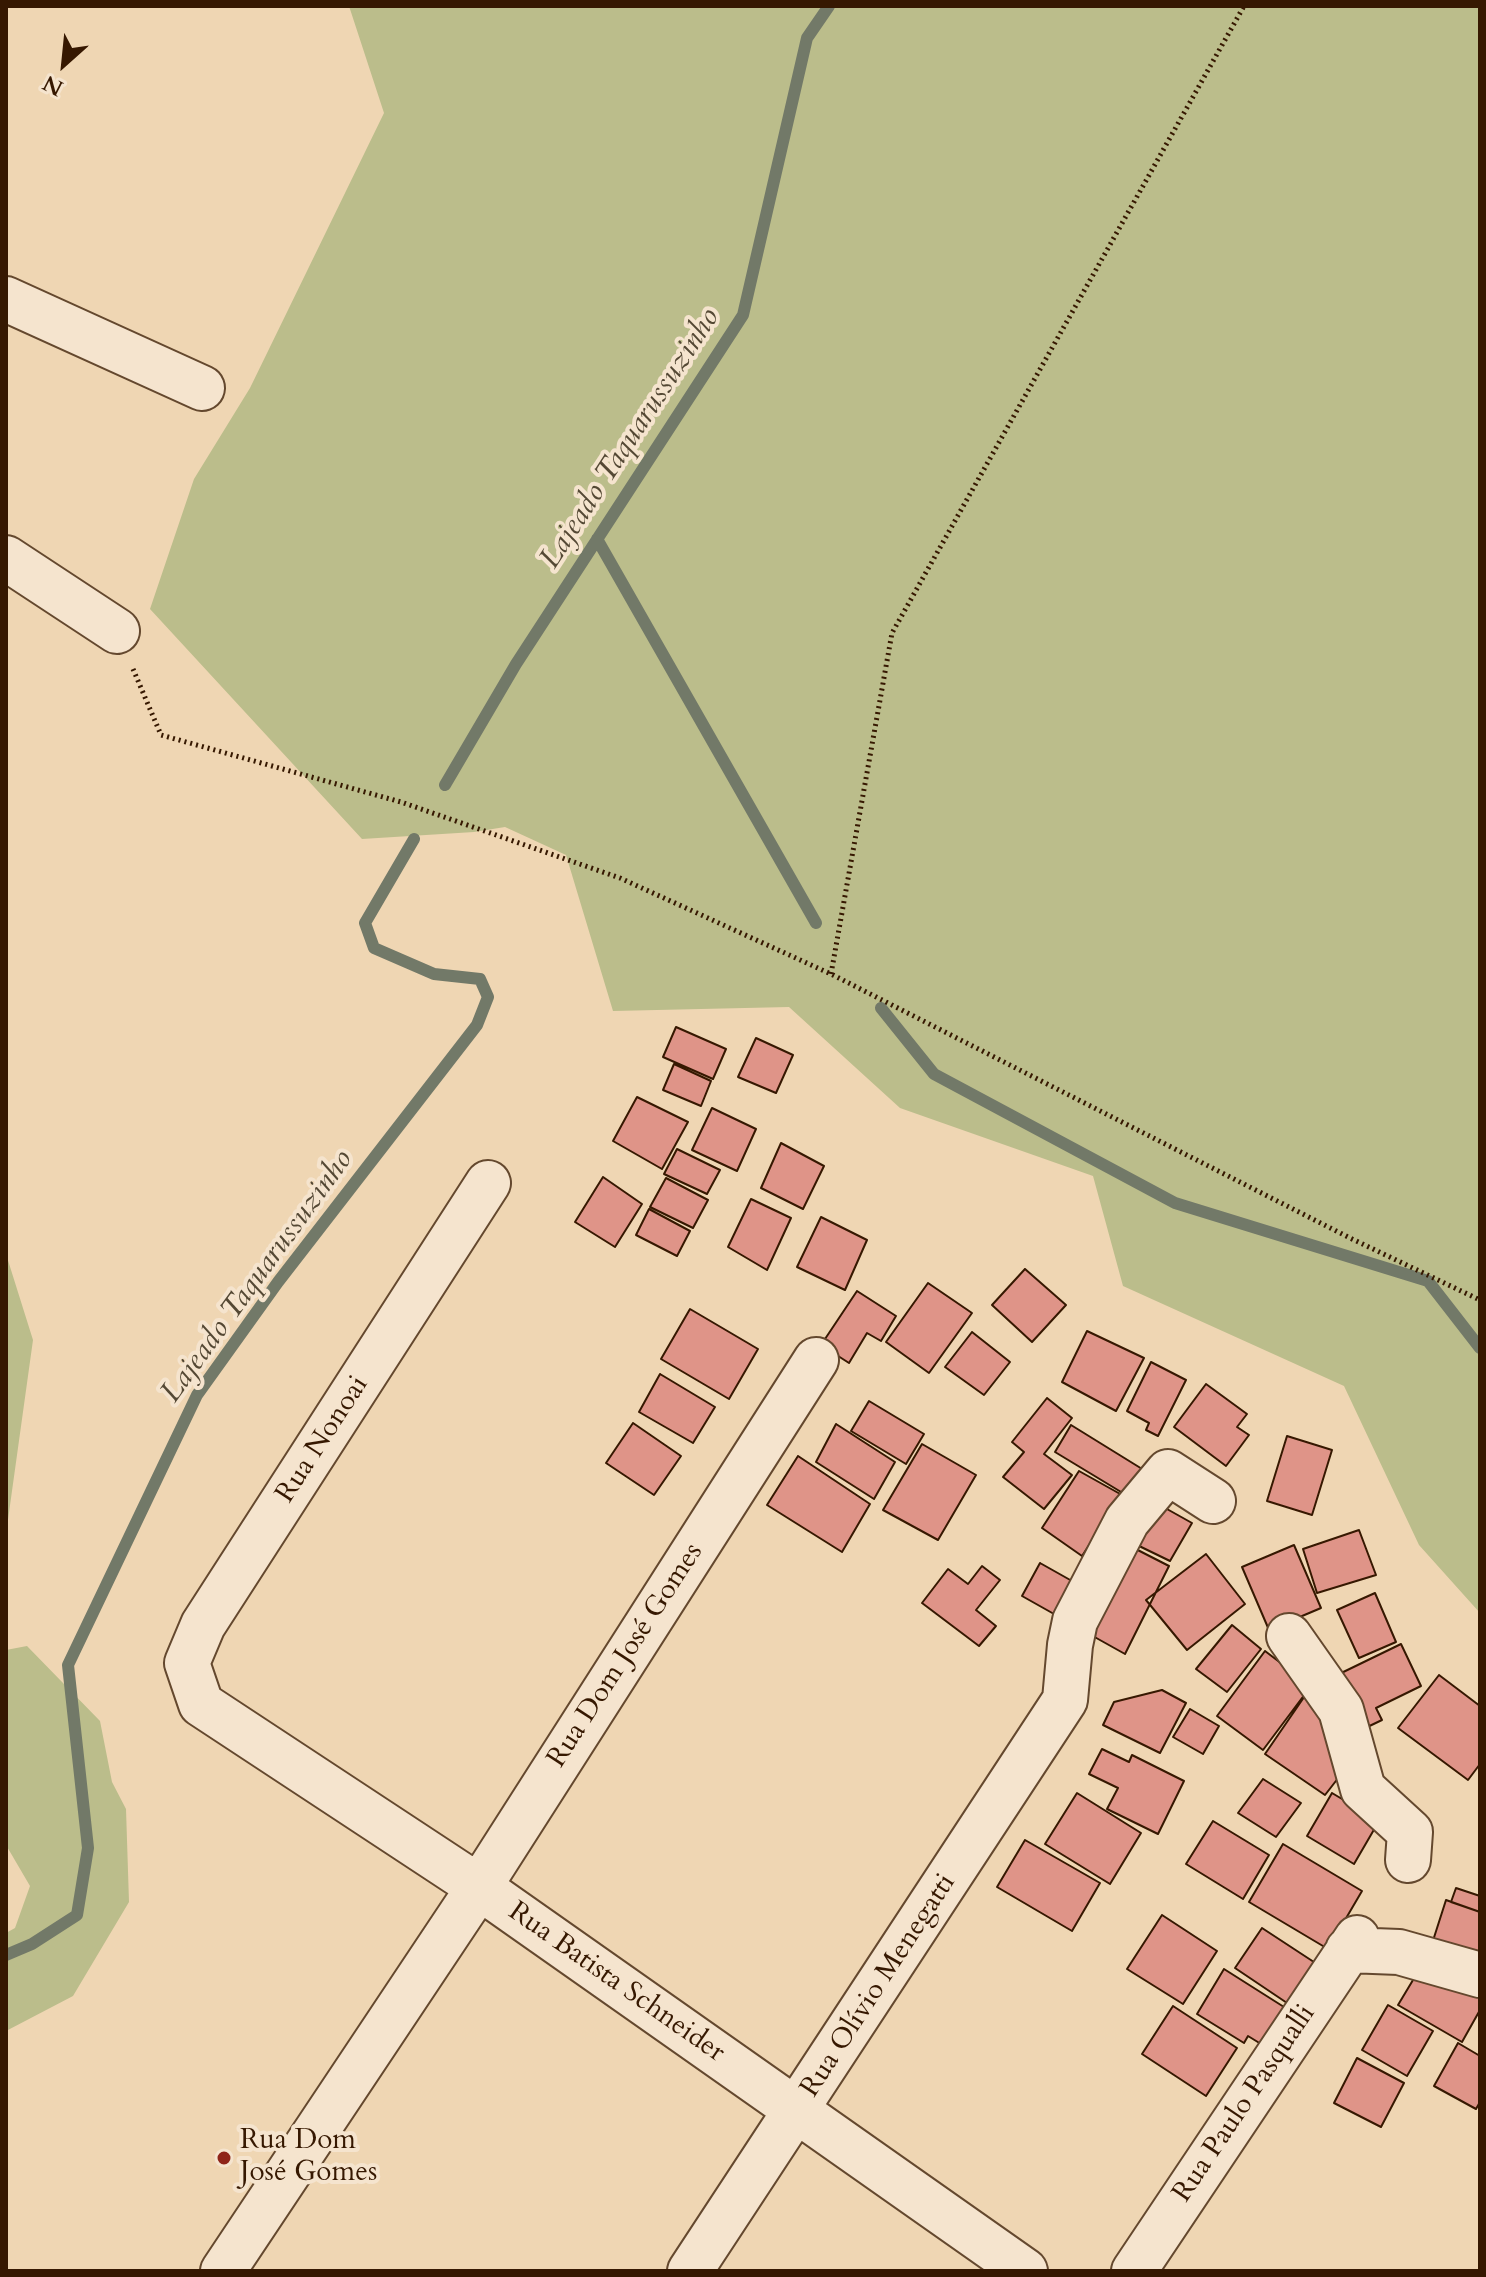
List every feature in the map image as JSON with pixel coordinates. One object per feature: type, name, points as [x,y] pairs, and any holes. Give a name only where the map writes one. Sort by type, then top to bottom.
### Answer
[{"type":"street","points":[[6,299],[202,388]]},
{"type":"street","points":[[6,558],[117,631]]},
{"type":"street","name":"Rua Nonoai","points":[[201,1704],[187,1663],[203,1625],[488,1183]]},
{"type":"street","name":"Rua Dom José Gomes","points":[[223,2271],[479,1887],[816,1360]]},
{"type":"street","name":"Rua Olívio Menegatti","points":[[690,2271],[798,2111],[1065,1700],[1075,1621],[1127,1521],[1168,1472],[1213,1501]]},
{"type":"street","points":[[1289,1636],[1341,1710],[1363,1789],[1410,1832],[1408,1860]]},
{"type":"street","name":"Rua Batista Schneider","points":[[201,1704],[479,1887],[1025,2271]]},
{"type":"street","name":"Rua Paulo Pasqualli","points":[[1134,2271],[1352,1944],[1399,1952],[1480,1975]]},
{"type":"path","points":[[831,974],[892,633],[1244,6]]},
{"type":"path","points":[[117,631],[161,735],[401,802],[620,878],[831,974],[1350,1238],[1480,1300]]},
{"type":"green space","points":[[349,6],[1480,6],[1480,1613],[1419,1545],[1344,1386],[1123,1286],[1093,1176],[900,1108],[789,1007],[613,1011],[566,855],[505,827],[362,839],[150,609],[194,479],[250,388],[384,113]]},
{"type":"green space","points":[[6,1254],[33,1340],[6,1534]]},
{"type":"green space","points":[[27,1646],[100,1721],[112,1782],[126,1809],[129,1902],[73,1996],[6,2031],[6,1933],[15,1928],[30,1886],[6,1845],[6,1650]]},
{"type":"building","points":[[676,1027],[726,1049],[713,1079],[663,1057]]},
{"type":"building","points":[[756,1038],[793,1055],[776,1093],[738,1077]]},
{"type":"building","points":[[674,1064],[711,1081],[701,1106],[663,1090]]},
{"type":"building","points":[[637,1097],[688,1122],[662,1169],[613,1141]]},
{"type":"building","points":[[712,1108],[756,1129],[737,1171],[692,1150]]},
{"type":"building","points":[[781,1143],[824,1166],[803,1209],[761,1188]]},
{"type":"building","points":[[677,1149],[720,1170],[707,1194],[664,1174]]},
{"type":"building","points":[[603,1177],[642,1204],[615,1247],[575,1222]]},
{"type":"building","points":[[666,1178],[708,1200],[693,1228],[650,1207]]},
{"type":"building","points":[[751,1199],[791,1218],[767,1270],[728,1247]]},
{"type":"building","points":[[649,1209],[690,1231],[677,1256],[636,1235]]},
{"type":"building","points":[[821,1217],[867,1240],[845,1290],[797,1267]]},
{"type":"building","points":[[1025,1269],[1066,1305],[1032,1342],[992,1305]]},
{"type":"building","points":[[928,1283],[972,1313],[929,1373],[886,1342]]},
{"type":"building","points":[[857,1291],[896,1316],[881,1341],[867,1333],[849,1363],[821,1345]]},
{"type":"building","points":[[690,1309],[758,1349],[729,1399],[661,1359]]},
{"type":"building","points":[[1087,1331],[1144,1358],[1116,1411],[1062,1382]]},
{"type":"building","points":[[972,1332],[1010,1362],[984,1395],[945,1367]]},
{"type":"building","points":[[1151,1362],[1186,1380],[1158,1436],[1146,1430],[1149,1423],[1127,1411]]},
{"type":"building","points":[[660,1374],[715,1407],[693,1443],[639,1412]]},
{"type":"building","points":[[1206,1384],[1247,1414],[1237,1427],[1249,1435],[1226,1466],[1174,1427]]},
{"type":"building","points":[[1047,1398],[1072,1418],[1044,1454],[1072,1475],[1044,1509],[1003,1477],[1024,1452],[1012,1442]]},
{"type":"building","points":[[869,1401],[924,1434],[906,1464],[851,1431]]},
{"type":"building","points":[[633,1423],[681,1456],[654,1495],[606,1463]]},
{"type":"building","points":[[836,1424],[895,1462],[874,1499],[816,1462]]},
{"type":"building","points":[[1071,1425],[1147,1472],[1131,1498],[1055,1452]]},
{"type":"building","points":[[1287,1436],[1332,1450],[1312,1515],[1267,1501]]},
{"type":"building","points":[[922,1444],[976,1475],[938,1540],[883,1510]]},
{"type":"building","points":[[798,1456],[870,1504],[842,1552],[767,1505]]},
{"type":"building","points":[[1079,1471],[1122,1495],[1082,1556],[1042,1528]]},
{"type":"building","points":[[1158,1504],[1192,1523],[1170,1561],[1135,1544]]},
{"type":"building","points":[[1359,1530],[1376,1575],[1317,1593],[1303,1549]]},
{"type":"building","points":[[1124,1543],[1169,1566],[1125,1654],[1082,1630]]},
{"type":"building","points":[[1294,1545],[1321,1608],[1269,1630],[1242,1567]]},
{"type":"building","points":[[1206,1554],[1245,1604],[1187,1650],[1146,1600]]},
{"type":"building","points":[[1040,1563],[1072,1581],[1054,1614],[1022,1596]]},
{"type":"building","points":[[982,1566],[1000,1580],[976,1610],[996,1626],[979,1646],[922,1603],[948,1569],[968,1584]]},
{"type":"building","points":[[1375,1593],[1396,1642],[1359,1658],[1337,1610]]},
{"type":"building","points":[[1232,1625],[1261,1649],[1227,1692],[1196,1669]]},
{"type":"building","points":[[1401,1644],[1421,1686],[1376,1708],[1382,1720],[1359,1731],[1333,1677]]},
{"type":"building","points":[[1265,1651],[1311,1686],[1263,1750],[1217,1716]]},
{"type":"building","points":[[1439,1675],[1480,1706],[1480,1764],[1468,1780],[1398,1728]]},
{"type":"building","points":[[1311,1687],[1346,1768],[1325,1795],[1265,1754]]},
{"type":"building","points":[[1162,1690],[1186,1703],[1160,1753],[1103,1725],[1114,1702]]},
{"type":"building","points":[[1190,1709],[1219,1726],[1203,1754],[1173,1737]]},
{"type":"building","points":[[1102,1749],[1129,1762],[1132,1755],[1184,1781],[1158,1834],[1107,1809],[1118,1788],[1089,1774]]},
{"type":"building","points":[[1263,1779],[1301,1803],[1276,1837],[1238,1813]]},
{"type":"building","points":[[1077,1793],[1141,1833],[1110,1884],[1045,1844]]},
{"type":"building","points":[[1332,1793],[1379,1821],[1354,1864],[1307,1836]]},
{"type":"building","points":[[1213,1821],[1269,1855],[1243,1899],[1186,1864]]},
{"type":"building","points":[[1025,1840],[1100,1883],[1072,1931],[997,1887]]},
{"type":"building","points":[[1283,1844],[1362,1891],[1328,1949],[1249,1902]]},
{"type":"building","points":[[1456,1888],[1480,1896],[1480,1912],[1451,1902]]},
{"type":"building","points":[[1446,1900],[1480,1912],[1480,1966],[1430,1950]]},
{"type":"building","points":[[1162,1915],[1217,1951],[1183,2004],[1127,1969]]},
{"type":"building","points":[[1262,1928],[1320,1966],[1293,2007],[1235,1968]]},
{"type":"building","points":[[1422,1965],[1480,1998],[1480,2010],[1462,2042],[1398,2005]]},
{"type":"building","points":[[1224,1969],[1284,2007],[1261,2044],[1248,2036],[1244,2043],[1197,2014]]},
{"type":"building","points":[[1388,2005],[1433,2031],[1407,2076],[1362,2050]]},
{"type":"building","points":[[1173,2006],[1237,2048],[1206,2096],[1142,2054]]},
{"type":"building","points":[[1458,2043],[1480,2056],[1480,2102],[1476,2109],[1434,2086]]},
{"type":"building","points":[[1357,2058],[1404,2083],[1381,2127],[1334,2103]]},
{"type":"waterway","name":"Lajeado Taquarussuzinho","points":[[445,785],[516,664],[743,315],[807,38],[829,6]]},
{"type":"waterway","points":[[597,539],[816,923]]},
{"type":"waterway","name":"Lajeado Taquarussuzinho","points":[[6,1955],[32,1944],[77,1915],[88,1848],[68,1665],[197,1395],[278,1282],[477,1025],[488,997],[480,979],[434,974],[374,948],[365,923],[414,839]]},
{"type":"waterway","points":[[881,1008],[934,1074],[1175,1203],[1428,1281],[1480,1348]]},
{"type":"place","name":"Rua Dom José Gomes","points":[[224,2158]]}]
